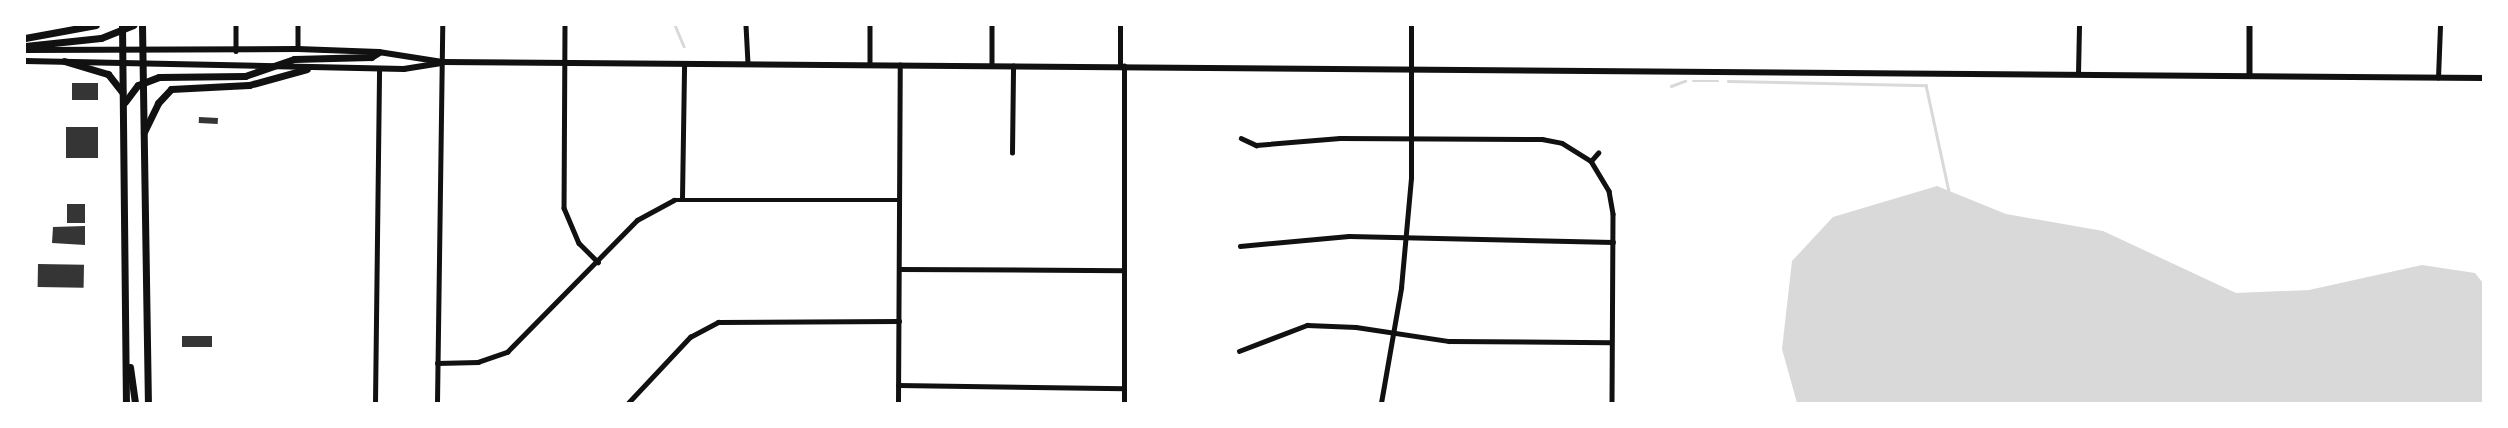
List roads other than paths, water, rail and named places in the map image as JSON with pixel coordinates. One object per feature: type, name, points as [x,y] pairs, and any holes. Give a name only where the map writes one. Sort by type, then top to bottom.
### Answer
[{"type":"highway","points":[[25,38],[96,25]]},
{"type":"highway","points":[[25,46],[133,25]]},
{"type":"highway","points":[[142,25],[148,403]]},
{"type":"highway","points":[[122,28],[126,403]]},
{"type":"highway","points":[[123,108],[132,90],[144,82],[175,75],[245,76],[294,59],[371,57],[379,52]]},
{"type":"highway","points":[[64,62],[108,74],[123,94]]},
{"type":"highway","points":[[144,133],[158,103],[171,89],[250,85],[307,69]]},
{"type":"highway","points":[[126,342],[135,403]]},
{"type":"main road","points":[[2250,25],[2250,76]]},
{"type":"main road","points":[[25,50],[298,49],[379,52],[442,62]]},
{"type":"main road","points":[[25,62],[123,61],[307,69],[379,69],[442,62],[1412,68],[2483,78]]},
{"type":"street","points":[[236,25],[236,50]]},
{"type":"street","points":[[298,25],[298,49]]},
{"type":"street","points":[[436,403],[442,25]]},
{"type":"street","points":[[565,25],[564,208],[579,243],[598,262]]},
{"type":"street","points":[[746,25],[748,64]]},
{"type":"street","points":[[870,25],[870,65]]},
{"type":"street","points":[[992,25],[992,65]]},
{"type":"street","points":[[1120,25],[1122,66],[1124,403]]},
{"type":"street","points":[[1381,403],[1406,238],[1411,137],[1411,25]]},
{"type":"street","points":[[2078,74],[2079,25]]},
{"type":"street","points":[[2438,78],[2440,25]]},
{"type":"street","points":[[682,198],[684,64]]},
{"type":"street","points":[[898,403],[900,65]]},
{"type":"street","points":[[1012,153],[1013,66]]},
{"type":"street","points":[[375,403],[379,69]]},
{"type":"street","points":[[1242,138],[1256,145],[1411,137],[1551,140],[1591,161],[1612,199],[1612,403]]},
{"type":"street","points":[[1591,161],[1598,153]]},
{"type":"street","points":[[437,363],[478,362],[507,352],[645,213],[682,198],[899,200]]},
{"type":"street","points":[[1240,246],[1348,236],[1613,242]]},
{"type":"street","points":[[899,269],[1124,270]]},
{"type":"street","points":[[628,403],[690,337],[718,322],[899,320]]},
{"type":"street","points":[[1239,351],[1307,325],[1356,327],[1392,334],[1449,341],[1611,342]]},
{"type":"street","points":[[898,385],[1124,388]]},
{"type":"waterway","points":[[675,25],[684,46]]},
{"type":"waterway","points":[[1671,86],[1685,81]]},
{"type":"waterway","points":[[1693,81],[1718,81]]},
{"type":"waterway","points":[[1728,81],[1926,85],[1949,191]]}]
